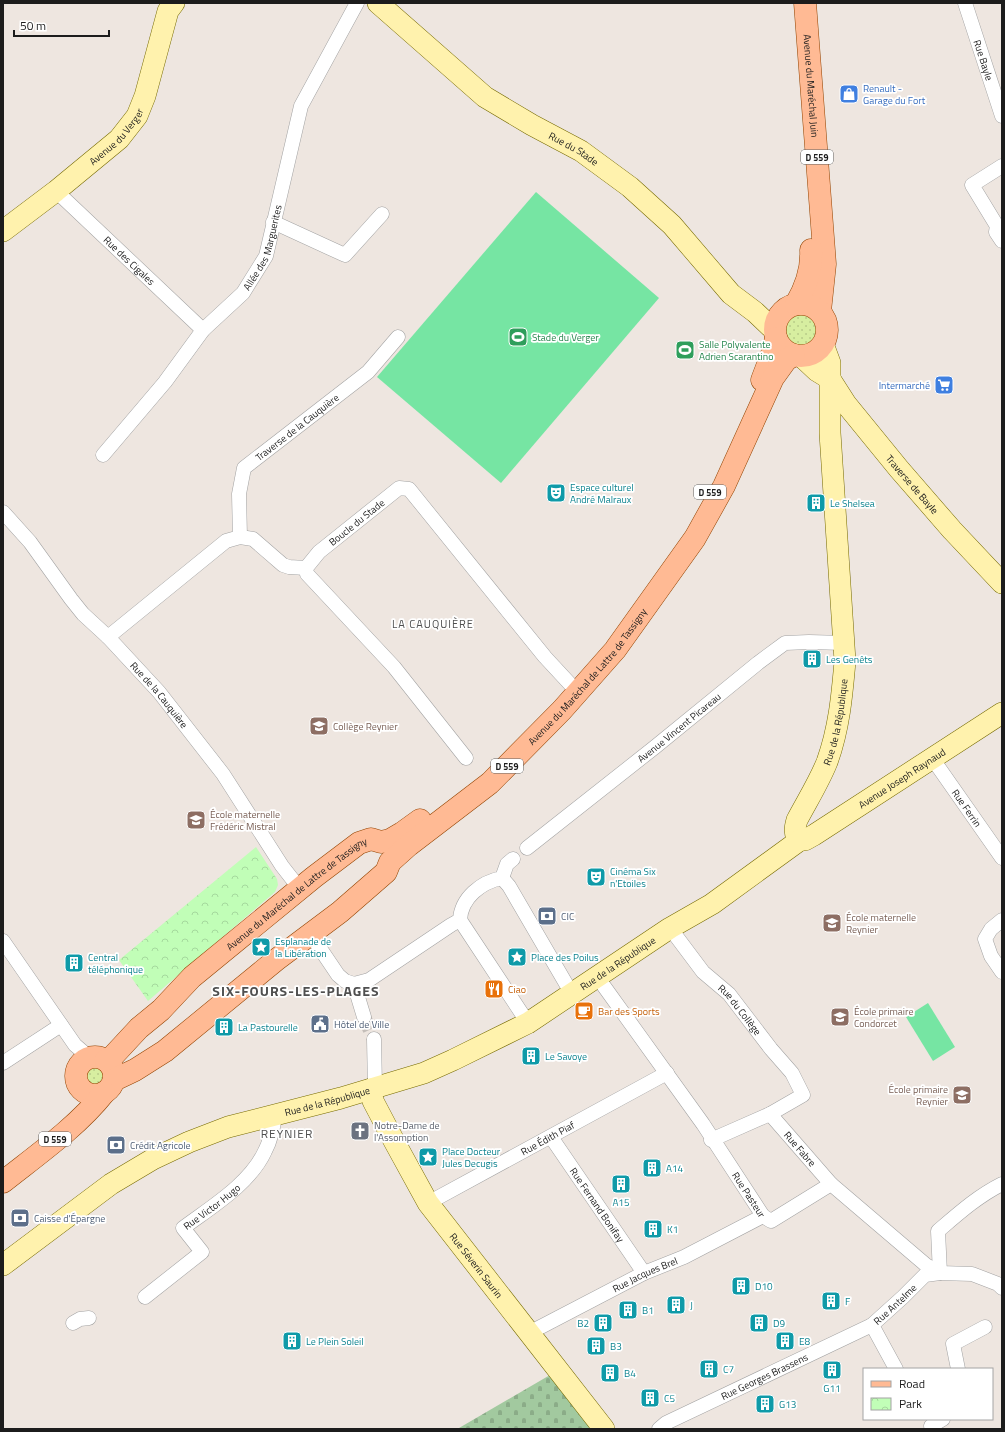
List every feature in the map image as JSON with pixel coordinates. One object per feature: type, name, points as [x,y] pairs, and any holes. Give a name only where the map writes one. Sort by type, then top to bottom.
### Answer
[{"type":"main road","name":"Avenue du Verger","points":[[3,231],[56,191],[119,139],[137,116],[145,96],[168,11],[174,3]]},
{"type":"main road","name":"Rue du Stade","points":[[378,3],[485,97],[532,125],[581,151],[630,187],[672,225],[731,294],[754,312],[782,321]]},
{"type":"main road","name":"Avenue du Maréchal Juin","points":[[782,321],[806,285],[811,258],[811,226],[794,3]]},
{"type":"main road","name":"Avenue du Maréchal Juin","points":[[806,3],[825,264],[820,311]]},
{"type":"main road","points":[[809,304],[820,311],[827,324],[826,338],[823,344],[814,352],[798,356],[782,348],[782,321],[809,304]]},
{"type":"main road","name":"Avenue du Maréchal de Lattre de Tassigny","points":[[88,1057],[113,1056],[139,1028],[161,1010],[192,977],[300,889],[359,843],[370,839],[381,842],[390,840],[402,833],[480,775],[519,737],[562,677],[616,631],[686,534],[716,482],[732,449],[768,365],[782,321]]},
{"type":"main road","name":"Traverse de Bayle","points":[[823,344],[830,363],[830,379]]},
{"type":"main road","name":"Avenue du Maréchal de Lattre de Tassigny","points":[[3,1182],[79,1120],[95,1104],[109,1086],[165,1051],[276,960],[340,912],[386,872],[390,862],[409,845],[490,783],[562,710],[615,650],[695,538],[724,486],[773,378],[786,360],[798,356]]},
{"type":"main road","name":"Traverse de Bayle","points":[[798,356],[830,379],[846,404],[899,469],[952,530],[1002,583]]},
{"type":"main road","name":"Rue de la République","points":[[3,1265],[110,1184],[141,1166],[189,1142],[228,1127],[275,1116],[424,1073],[528,1023],[598,978],[670,928],[712,904],[800,840],[797,837],[794,828],[826,762],[836,730],[842,696],[845,661],[830,433],[830,379]]},
{"type":"main road","name":"Avenue Joseph Raynaud","points":[[800,840],[805,840],[814,835],[1002,713]]},
{"type":"main road","points":[[381,842],[388,851],[390,862]]},
{"type":"main road","points":[[88,1057],[113,1069],[109,1086],[93,1095],[88,1094],[79,1087],[76,1076],[88,1057]]},
{"type":"main road","name":"D 559","points":[[3,1165],[72,1108],[77,1098],[79,1087]]},
{"type":"main road","name":"Rue Séverin Saurin","points":[[373,1088],[373,1101],[428,1203],[604,1429]]},
{"type":"street","name":"Allée des Marguerites","points":[[103,455],[165,382],[203,330],[243,293],[266,256],[301,106],[357,3]]},
{"type":"street","name":"Rue Bayle","points":[[965,3],[1002,116]]},
{"type":"street","points":[[1002,166],[972,185],[997,226],[996,232],[1002,240]]},
{"type":"street","name":"Rue des Cigales","points":[[56,191],[203,330]]},
{"type":"street","points":[[273,222],[346,254],[382,214]]},
{"type":"street","name":"Traverse de la Cauquière","points":[[240,537],[239,494],[244,468],[368,372],[398,337]]},
{"type":"street","name":"Boucle du Stade","points":[[306,568],[319,552],[399,488],[409,488],[562,677]]},
{"type":"street","name":"Rue de la Cauquière","points":[[3,512],[30,542],[70,599],[83,614],[108,637],[160,692],[223,774],[282,866],[300,889]]},
{"type":"street","points":[[108,637],[226,541],[240,537],[252,540],[283,565],[289,567],[306,568],[308,574],[394,667],[466,758]]},
{"type":"street","name":"Avenue Vincent Picareau","points":[[527,848],[758,663],[785,644],[809,642],[844,643]]},
{"type":"street","name":"Rue Ferrin","points":[[932,758],[1002,858]]},
{"type":"street","points":[[502,878],[510,861]]},
{"type":"street","points":[[502,878],[490,880],[470,896],[466,900],[460,912],[460,920],[528,1023]]},
{"type":"street","points":[[502,878],[509,886],[572,994]]},
{"type":"street","points":[[311,935],[338,975],[345,981],[354,984],[369,980],[460,920]]},
{"type":"street","points":[[1002,920],[992,929],[985,939],[991,956],[1002,972]]},
{"type":"street","name":"Rue du Collège","points":[[670,928],[703,972],[729,994],[771,1049],[792,1073],[804,1095],[770,1114]]},
{"type":"street","points":[[3,941],[60,1025],[88,1057]]},
{"type":"street","name":"Rue Pasteur","points":[[598,978],[703,1124],[762,1216],[771,1221],[831,1184]]},
{"type":"street","points":[[354,984],[364,1017]]},
{"type":"street","points":[[3,1063],[60,1025]]},
{"type":"street","points":[[373,1088],[374,1039]]},
{"type":"street","name":"Rue Édith Piaf","points":[[428,1203],[667,1073]]},
{"type":"street","points":[[712,1140],[770,1114]]},
{"type":"street","name":"Rue Fabre","points":[[770,1114],[831,1184]]},
{"type":"street","name":"Rue Victor Hugo","points":[[145,1297],[202,1252],[183,1228],[248,1179],[259,1164],[266,1150],[275,1116]]},
{"type":"street","name":"Rue Fernand Bonifay","points":[[551,1137],[644,1273]]},
{"type":"street","points":[[831,1184],[926,1265],[940,1273],[972,1274],[998,1284],[1002,1288]]},
{"type":"street","points":[[940,1273],[938,1231],[970,1204],[988,1191],[1002,1184]]},
{"type":"street","name":"Rue Jacques Brel","points":[[528,1333],[644,1273],[684,1257],[762,1216]]},
{"type":"street","name":"Rue Antelme","points":[[895,1368],[872,1325],[925,1275],[940,1273]]},
{"type":"street","points":[[73,1323],[80,1319],[89,1318]]},
{"type":"street","name":"Rue Georges Brassens","points":[[659,1429],[666,1423],[872,1325]]},
{"type":"street","points":[[958,1368],[953,1344],[985,1327]]},
{"type":"street","points":[[929,1426],[941,1420]]},
{"type":"green space","name":"Stade du Verger","points":[[536,192],[659,298],[501,483],[377,377]]},
{"type":"green space","points":[[805,303],[814,307],[821,313],[827,328],[823,343],[817,350],[809,355],[782,348],[775,324],[777,318],[786,308]]},
{"type":"green space","points":[[256,847],[277,879],[278,885],[275,892],[148,1001],[119,960]]},
{"type":"green space","points":[[928,1003],[955,1047],[933,1061],[906,1017]]},
{"type":"green space","points":[[95,1057],[114,1074],[93,1095],[83,1090],[79,1085],[76,1070],[83,1061]]},
{"type":"green space","points":[[550,1375],[591,1429],[459,1428]]},
{"type":"tunnel","points":[[364,1017],[374,1039]]},
{"type":"place","name":"Renault - Garage du Fort","points":[[849,94]]},
{"type":"place","name":"Stade du Verger","points":[[518,337]]},
{"type":"place","name":"Salle Polyvalente Adrien Scarantino","points":[[685,350]]},
{"type":"place","name":"Intermarché","points":[[944,385]]},
{"type":"place","name":"Espace culturel André Malraux","points":[[556,493]]},
{"type":"place","name":"Le Shelsea","points":[[816,503]]},
{"type":"place","name":"Les Genêts","points":[[812,659]]},
{"type":"place","name":"Collège Reynier","points":[[319,726]]},
{"type":"place","name":"École maternelle Frédéric Mistral","points":[[196,820]]},
{"type":"place","name":"Cinéma Six n'Etoiles","points":[[596,877]]},
{"type":"place","name":"CIC","points":[[547,916]]},
{"type":"place","name":"École maternelle Reynier","points":[[832,923]]},
{"type":"place","name":"Esplanade de la Libération","points":[[261,947]]},
{"type":"place","name":"Place des Poilus","points":[[517,957]]},
{"type":"place","name":"Central téléphonique","points":[[74,963]]},
{"type":"place","name":"Ciao","points":[[494,989]]},
{"type":"place","name":"Bar des Sports","points":[[584,1011]]},
{"type":"place","name":"École primaire Condorcet","points":[[840,1017]]},
{"type":"place","name":"Hôtel de Ville","points":[[320,1024]]},
{"type":"place","name":"La Pastourelle","points":[[224,1027]]},
{"type":"place","name":"Le Savoye","points":[[531,1056]]},
{"type":"place","name":"École primaire Reynier","points":[[962,1095]]},
{"type":"place","name":"Notre-Dame de l'Assomption","points":[[360,1131]]},
{"type":"place","name":"Crédit Agricole","points":[[116,1145]]},
{"type":"place","name":"Place Docteur Jules Decugis","points":[[428,1157]]},
{"type":"place","name":"A14","points":[[652,1168]]},
{"type":"place","name":"A15","points":[[621,1184]]},
{"type":"place","name":"Caisse d'Épargne","points":[[20,1218]]},
{"type":"place","name":"K1","points":[[653,1229]]},
{"type":"place","name":"D10","points":[[741,1286]]},
{"type":"place","name":"F","points":[[831,1301]]},
{"type":"place","name":"J","points":[[676,1305]]},
{"type":"place","name":"B1","points":[[628,1310]]},
{"type":"place","name":"B2","points":[[603,1323]]},
{"type":"place","name":"D9","points":[[759,1323]]},
{"type":"place","name":"Le Plein Soleil","points":[[292,1341]]},
{"type":"place","name":"E8","points":[[785,1341]]},
{"type":"place","name":"B3","points":[[596,1346]]},
{"type":"place","name":"C7","points":[[709,1369]]},
{"type":"place","name":"G11","points":[[832,1370]]},
{"type":"place","name":"B4","points":[[610,1373]]},
{"type":"place","name":"C5","points":[[650,1398]]},
{"type":"place","name":"G13","points":[[765,1404]]},
{"type":"district","name":"LA CAUQUIÈRE","points":[[433,624]]},
{"type":"district","name":"SIX-FOURS-LES-PLAGES","points":[[296,990]]},
{"type":"district","name":"REYNIER","points":[[287,1133]]}]
